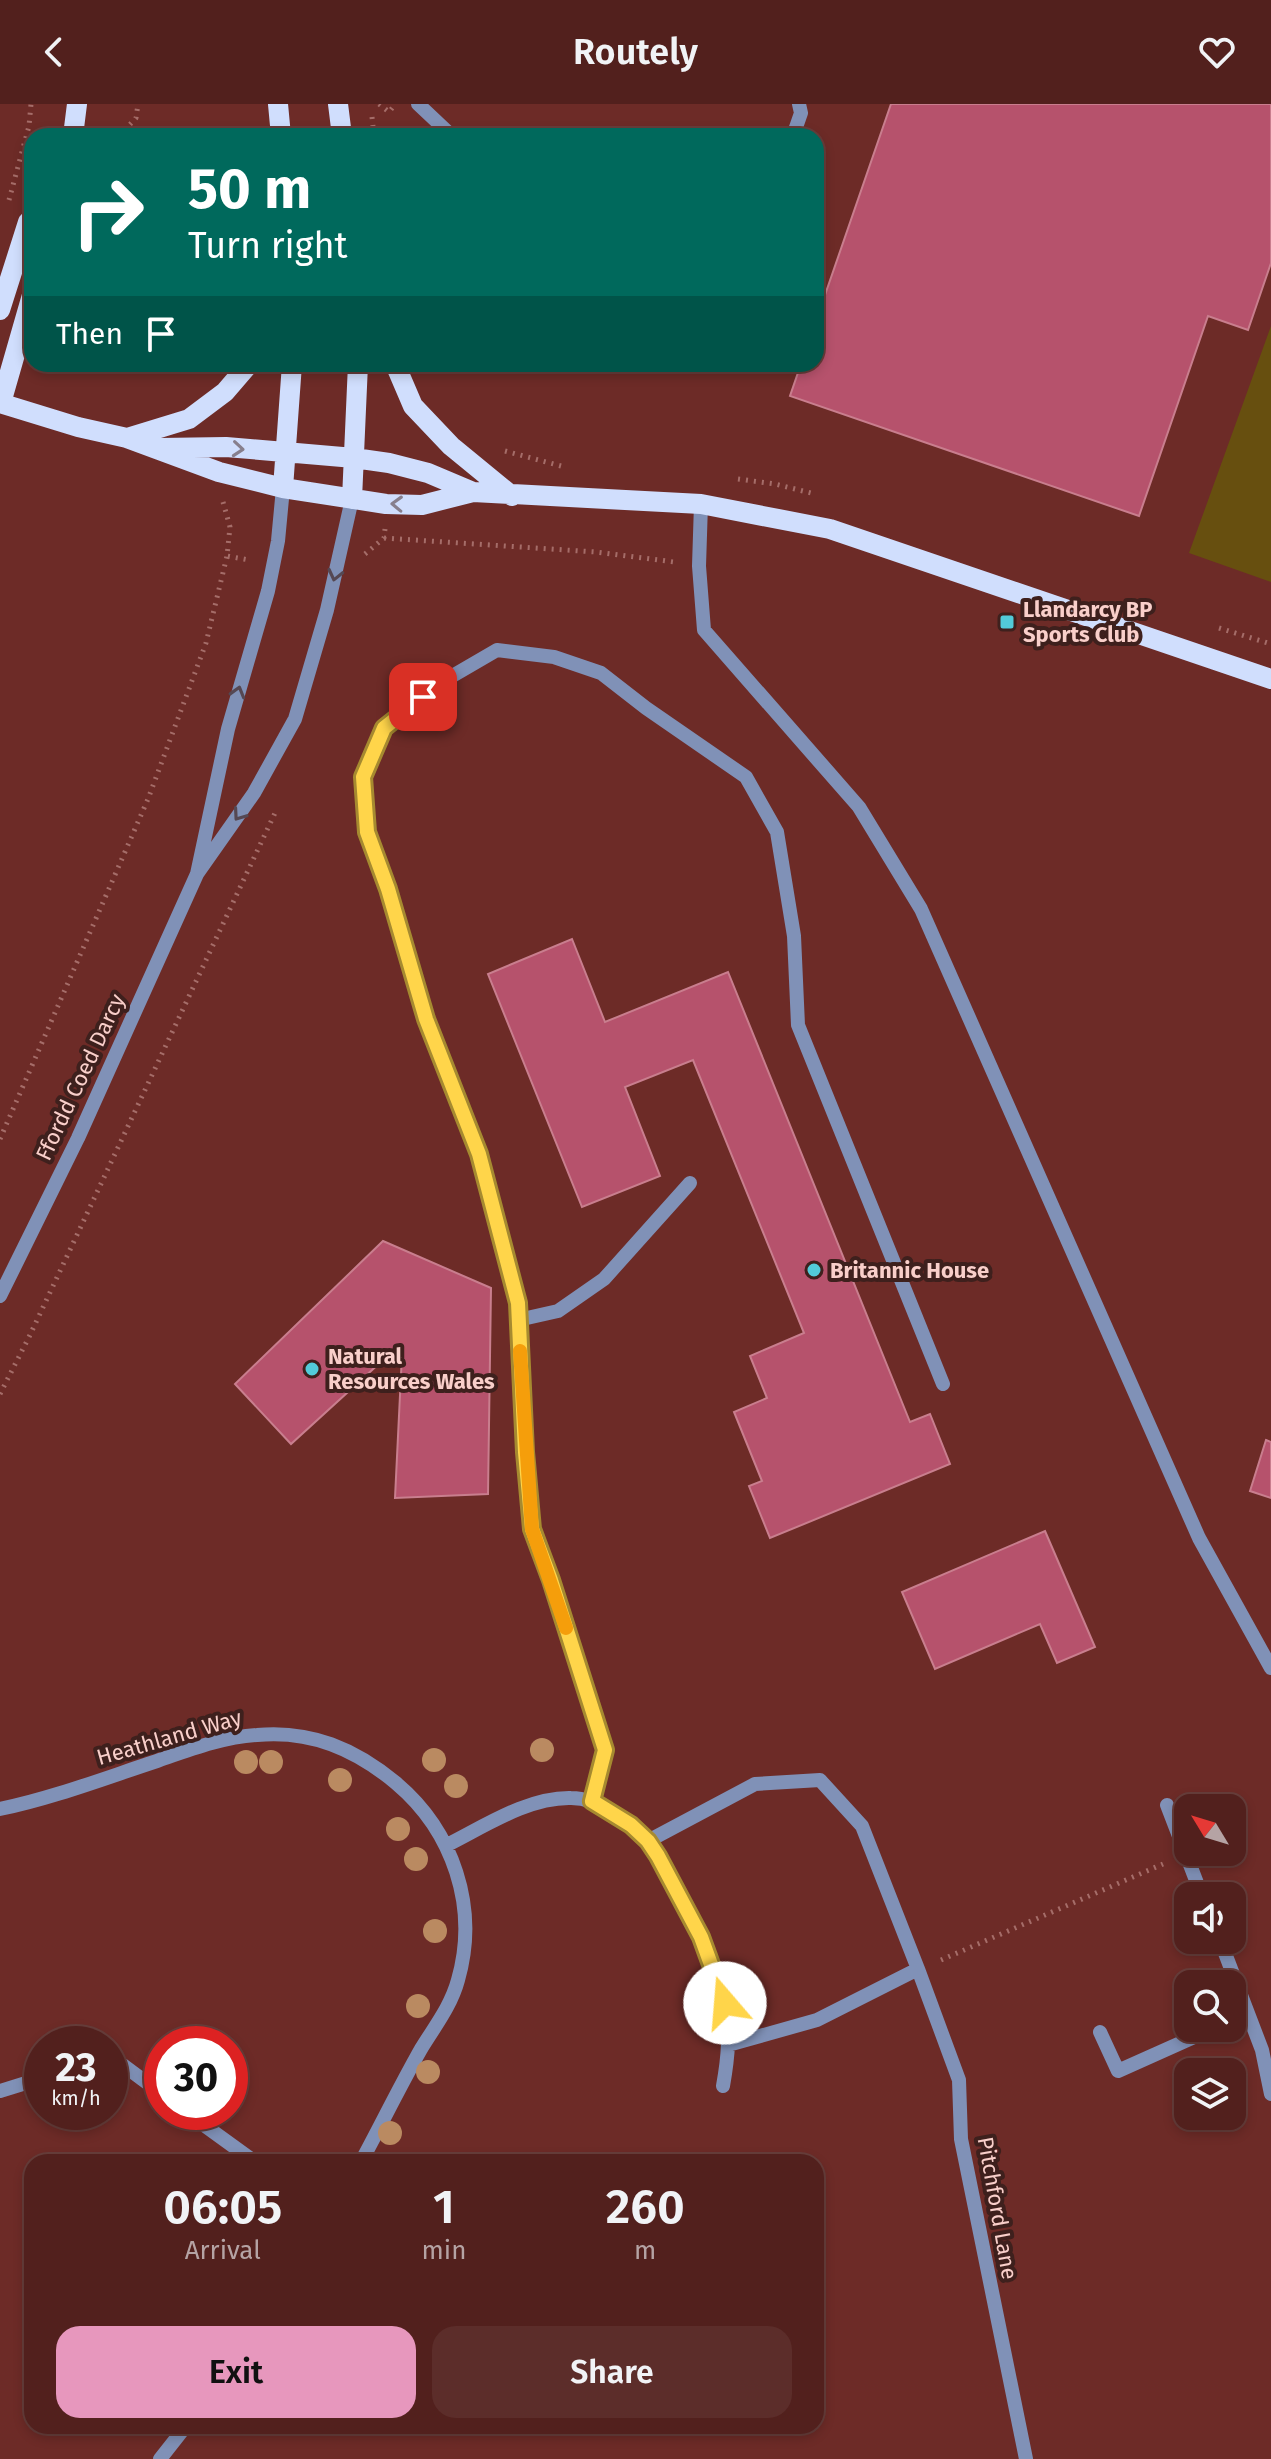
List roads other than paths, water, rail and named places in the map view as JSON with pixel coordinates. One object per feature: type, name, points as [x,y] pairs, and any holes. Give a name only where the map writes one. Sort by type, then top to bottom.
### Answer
[{"type":"main road","points":[[74,128],[77,104]]},
{"type":"main road","points":[[278,104],[280,128]]},
{"type":"main road","points":[[338,104],[341,128]]},
{"type":"main road","points":[[0,310],[24,235]]},
{"type":"main road","points":[[24,322],[0,403],[160,448],[219,472],[283,488],[386,504],[422,505],[473,492]]},
{"type":"main road","points":[[127,438],[189,419],[225,392],[242,372]]},
{"type":"main road","points":[[283,488],[291,372]]},
{"type":"main road","points":[[352,499],[358,372]]},
{"type":"main road","points":[[398,372],[413,406],[451,446],[512,496]]},
{"type":"main road","points":[[160,448],[226,447],[354,458],[428,473],[473,492],[701,504],[830,529],[1271,679]]},
{"type":"street","points":[[418,104],[444,128]]},
{"type":"street","points":[[796,128],[801,113],[799,104]]},
{"type":"street","name":"Ffordd Coed Darcy","points":[[197,874],[228,729],[268,591],[278,541],[283,488]]},
{"type":"street","name":"Ffordd Coed Darcy","points":[[0,1296],[78,1138],[197,874],[254,793],[295,719],[327,610],[352,499]]},
{"type":"street","points":[[701,504],[699,566],[704,630],[859,807],[921,909],[1199,1538],[1271,1668]]},
{"type":"street","points":[[592,1801],[605,1750],[532,1529],[518,1303],[479,1154],[426,1019],[388,889],[367,832],[363,777],[384,728],[442,682],[497,650],[554,657],[601,673],[746,777],[777,832],[794,936],[798,1025],[943,1384]]},
{"type":"street","points":[[518,1320],[558,1311],[604,1279],[690,1183]]},
{"type":"street","name":"Heathland Way","points":[[0,1809],[40,1800],[191,1749],[253,1735],[280,1733],[310,1736],[340,1746],[371,1764],[416,1801],[447,1845],[459,1875],[466,1922],[464,1958],[447,2008],[421,2049],[365,2154]]},
{"type":"street","name":"Pitchford Lane","points":[[648,1841],[755,1784],[820,1780],[862,1826],[959,2080],[961,2139],[1026,2459]]},
{"type":"street","points":[[447,1845],[544,1801],[572,1798],[592,1801],[631,1825],[648,1841],[701,1937],[715,1971],[725,2003],[728,2045],[723,2086]]},
{"type":"street","points":[[1167,1805],[1197,1882]]},
{"type":"street","points":[[1225,1954],[1262,2050],[1271,2094]]},
{"type":"street","points":[[728,2045],[817,2020],[918,1969]]},
{"type":"street","points":[[1100,2032],[1118,2071],[1183,2042]]},
{"type":"street","points":[[0,2091],[24,2084]]},
{"type":"street","points":[[211,2130],[244,2154]]},
{"type":"street","points":[[160,2459],[180,2434]]},
{"type":"place","name":"Llandarcy BP Sports Club","points":[[1007,622]]},
{"type":"place","name":"Britannic House","points":[[814,1270]]},
{"type":"place","name":"Natural Resources Wales","points":[[312,1369]]}]
